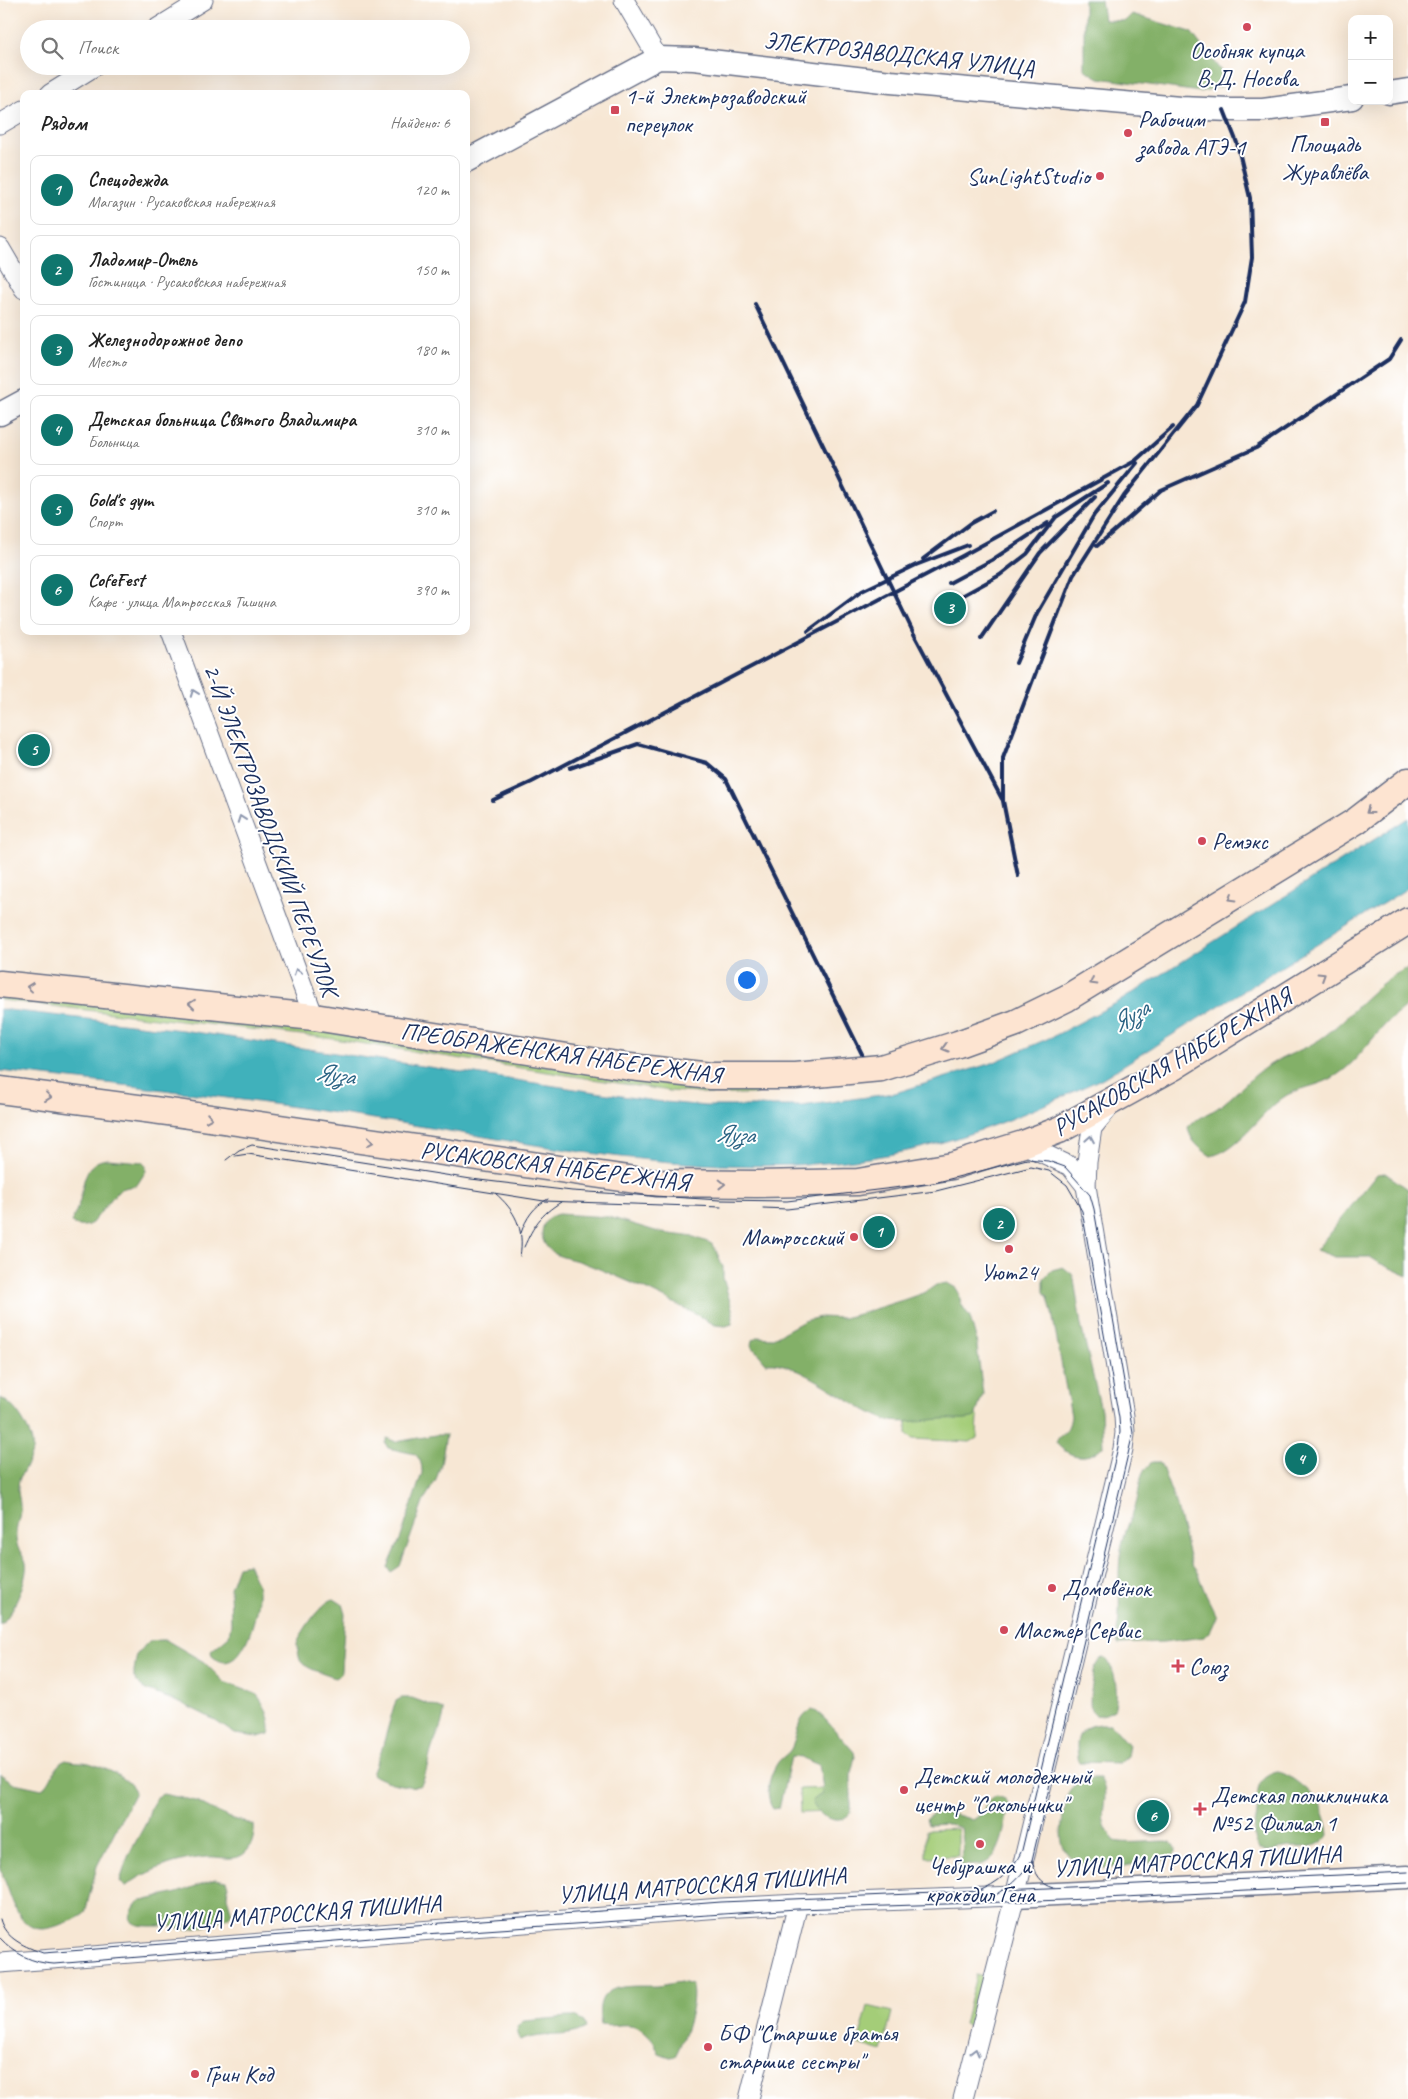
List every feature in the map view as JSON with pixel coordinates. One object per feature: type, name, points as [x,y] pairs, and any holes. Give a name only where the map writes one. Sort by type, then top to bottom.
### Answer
[{"type":"main road","name":"ПРЕОБРАЖЕНСКАЯ НАБЕРЕЖНАЯ","points":[[0,984],[314,1017],[630,1067],[711,1076],[795,1076],[881,1068],[958,1044],[1016,1023],[1067,998],[1356,821],[1408,781]]},
{"type":"main road","name":"РУСАКОВСКАЯ НАБЕРЕЖНАЯ","points":[[0,1090],[176,1113],[605,1177],[656,1182],[757,1184],[858,1182],[952,1166],[1023,1144],[1059,1130],[1175,1066],[1408,921]]},
{"type":"street","points":[[171,20],[203,0]]},
{"type":"street","points":[[624,0],[658,58]]},
{"type":"street","name":"ЭЛЕКТРОЗАВОДСКАЯ УЛИЦА","points":[[470,159],[658,58],[694,59],[891,82],[1180,108],[1263,110],[1348,99]]},
{"type":"street","points":[[56,90],[81,75]]},
{"type":"street","points":[[1393,92],[1408,90]]},
{"type":"street","points":[[0,124],[20,112]]},
{"type":"street","points":[[0,248],[20,282]]},
{"type":"street","points":[[0,414],[20,403]]},
{"type":"street","name":"2-Й ЭЛЕКТРОЗАВОДСКИЙ ПЕРЕУЛОК","points":[[172,635],[314,1017]]},
{"type":"street","points":[[963,2099],[1111,1505],[1125,1433],[1086,1186],[1092,1128],[1115,1100]]},
{"type":"street","points":[[1023,1144],[1070,1166],[1086,1186]]},
{"type":"street","name":"УЛИЦА МАТРОССКАЯ ТИШИНА","points":[[0,1963],[395,1932],[798,1904],[1015,1896],[1408,1877]]},
{"type":"street","points":[[749,2099],[798,1904]]},
{"type":"green space","points":[[1084,0],[1101,0],[1104,20],[1125,21],[1132,14],[1191,32],[1227,79],[1223,86],[1200,92],[1099,78],[1084,69]]},
{"type":"green space","points":[[1408,968],[1408,1005],[1387,1022],[1344,1070],[1330,1079],[1294,1092],[1281,1099],[1239,1140],[1221,1153],[1211,1156],[1196,1144],[1189,1132],[1188,1127],[1191,1124],[1223,1104],[1266,1067],[1326,1035],[1375,989]]},
{"type":"green space","points":[[0,994],[327,1032],[671,1085],[712,1088],[757,1088],[757,1094],[712,1094],[670,1091],[327,1038],[0,1000]]},
{"type":"green space","points":[[108,1159],[142,1162],[146,1166],[146,1171],[137,1185],[120,1189],[92,1223],[79,1226],[72,1222],[86,1174],[94,1164]]},
{"type":"green space","points":[[1385,1173],[1408,1189],[1408,1276],[1369,1257],[1335,1257],[1316,1250],[1377,1174]]},
{"type":"green space","points":[[558,1214],[609,1217],[662,1233],[694,1237],[710,1243],[714,1246],[723,1267],[723,1278],[733,1312],[732,1324],[726,1326],[715,1325],[634,1284],[552,1252],[544,1242],[542,1230],[547,1220]]},
{"type":"green space","points":[[1063,1267],[1072,1274],[1074,1279],[1081,1325],[1101,1410],[1103,1446],[1085,1456],[1073,1455],[1056,1443],[1066,1431],[1071,1416],[1052,1313],[1048,1297],[1044,1292],[1044,1278],[1052,1270]]},
{"type":"green space","points":[[947,1283],[956,1288],[959,1293],[961,1304],[970,1317],[976,1339],[983,1394],[975,1417],[905,1422],[887,1420],[859,1406],[810,1376],[779,1364],[766,1363],[751,1345],[752,1340],[757,1337],[773,1338],[804,1321],[820,1317],[843,1318],[855,1315],[926,1292],[936,1285]]},
{"type":"green space","points":[[0,1398],[11,1405],[25,1423],[32,1443],[32,1449],[29,1460],[21,1475],[18,1488],[20,1509],[16,1539],[26,1563],[25,1577],[19,1596],[10,1614],[0,1624]]},
{"type":"green space","points":[[972,1410],[978,1416],[977,1438],[970,1442],[913,1439],[907,1435],[907,1413]]},
{"type":"green space","points":[[435,1435],[446,1435],[436,1480],[424,1500],[400,1566],[391,1572],[388,1567],[401,1537],[422,1470],[420,1461],[415,1454],[388,1448],[385,1443],[387,1438],[396,1442]]},
{"type":"green space","points":[[1152,1462],[1160,1462],[1177,1508],[1191,1564],[1197,1572],[1217,1617],[1210,1632],[1204,1637],[1163,1642],[1118,1644],[1120,1553],[1136,1504],[1142,1476]]},
{"type":"green space","points":[[248,1564],[258,1587],[256,1612],[247,1640],[240,1652],[232,1660],[223,1662],[212,1656],[211,1651],[229,1636],[231,1624],[230,1588],[238,1566]]},
{"type":"green space","points":[[334,1599],[342,1604],[345,1614],[341,1671],[340,1675],[336,1678],[316,1671],[302,1663],[299,1658],[297,1644],[307,1625],[318,1611]]},
{"type":"green space","points":[[166,1640],[204,1662],[224,1682],[256,1694],[267,1713],[270,1724],[269,1734],[258,1737],[235,1734],[211,1718],[185,1705],[146,1690],[137,1682],[134,1677],[134,1671],[137,1654],[149,1641]]},
{"type":"green space","points":[[1104,1657],[1114,1674],[1116,1697],[1114,1710],[1098,1715],[1094,1714],[1091,1710],[1090,1699],[1095,1667]]},
{"type":"green space","points":[[401,1698],[412,1698],[444,1710],[443,1720],[432,1748],[425,1776],[421,1785],[417,1786],[396,1784],[372,1774],[381,1752],[394,1706],[396,1701]]},
{"type":"green space","points":[[812,1710],[825,1719],[854,1752],[855,1757],[851,1773],[851,1813],[841,1820],[829,1819],[814,1807],[812,1801],[821,1794],[823,1788],[819,1765],[802,1758],[791,1757],[779,1808],[773,1809],[770,1804],[768,1792],[770,1778],[779,1761],[791,1749],[803,1717]]},
{"type":"green space","points":[[1099,1724],[1111,1724],[1129,1745],[1127,1756],[1119,1763],[1079,1762],[1078,1737],[1085,1729]]},
{"type":"green space","points":[[66,1760],[89,1763],[108,1770],[128,1782],[135,1792],[97,1866],[85,1913],[78,1918],[50,1928],[34,1928],[28,1925],[18,1914],[1,1870],[0,1774],[14,1783],[42,1789],[49,1782],[55,1769],[61,1762]]},
{"type":"green space","points":[[1277,1772],[1287,1775],[1317,1801],[1328,1825],[1329,1834],[1325,1840],[1309,1847],[1260,1850],[1254,1837],[1258,1788],[1264,1779]]},
{"type":"green space","points":[[1089,1778],[1100,1778],[1104,1786],[1104,1823],[1115,1841],[1168,1841],[1173,1844],[1176,1852],[1172,1856],[1157,1861],[1107,1868],[1085,1866],[1072,1858],[1063,1846],[1061,1832],[1066,1799],[1074,1786]]},
{"type":"green space","points":[[830,1788],[831,1812],[800,1813],[799,1789]]},
{"type":"green space","points":[[163,1794],[196,1801],[227,1817],[254,1825],[254,1835],[249,1848],[242,1855],[234,1858],[207,1857],[164,1866],[144,1875],[125,1887],[120,1881],[129,1854],[146,1823],[151,1807],[157,1797]]},
{"type":"green space","points":[[997,1796],[1005,1799],[1009,1806],[998,1850],[987,1862],[979,1865],[955,1865],[963,1852],[961,1828],[949,1824],[928,1825],[926,1819],[931,1815],[943,1813],[973,1820],[980,1815],[991,1798]]},
{"type":"green space","points":[[958,1829],[958,1856],[926,1857],[926,1830]]},
{"type":"green space","points":[[215,1879],[226,1881],[228,1886],[227,1897],[232,1913],[228,1918],[205,1926],[182,1929],[168,1926],[138,1925],[133,1923],[130,1918],[138,1902],[177,1893]]},
{"type":"green space","points":[[976,1975],[985,1977],[973,2027],[964,2024]]},
{"type":"green space","points":[[681,1982],[691,1985],[693,2000],[682,2041],[675,2056],[670,2057],[659,2053],[651,2039],[639,2028],[629,2025],[601,2025],[600,2010],[602,2000],[607,1993],[624,1987],[658,1986]]},
{"type":"green space","points":[[868,2006],[892,2012],[882,2051],[858,2044]]},
{"type":"green space","points":[[574,2017],[584,2022],[586,2028],[570,2034],[537,2036],[520,2041],[518,2027],[524,2021]]},
{"type":"water","name":"Яуза","points":[[1408,818],[1408,888],[1103,1078],[992,1126],[934,1145],[905,1152],[813,1164],[751,1166],[627,1158],[286,1106],[0,1071],[0,1009],[182,1030],[655,1101],[705,1106],[802,1106],[895,1093],[992,1063],[1056,1035],[1120,1001]]},
{"type":"tram line","points":[[226,1160],[239,1150],[252,1145],[471,1179],[572,1191],[720,1200],[787,1201],[934,1183],[1027,1159],[1048,1161],[1065,1167],[1090,1195],[1094,1209],[1133,1433],[1032,1860],[1021,1875],[1008,1887],[993,1897],[976,1904]]},
{"type":"tram line","points":[[235,1156],[248,1154],[544,1201],[721,1207]]},
{"type":"tram line","points":[[763,1208],[787,1209],[936,1191],[1031,1167],[1049,1171],[1067,1185],[1082,1211],[1119,1418],[1118,1447],[1022,1850],[1004,1876],[992,1885],[977,1892]]},
{"type":"tram line","points":[[495,1193],[508,1206],[517,1221],[521,1237],[520,1256]]},
{"type":"tram line","points":[[521,1233],[531,1213],[548,1199]]},
{"type":"tram line","points":[[524,1247],[538,1221],[561,1202]]},
{"type":"tram line","points":[[1032,1860],[1039,1877],[1045,1883],[1054,1887]]},
{"type":"tram line","points":[[1003,1890],[1408,1872]]},
{"type":"tram line","points":[[0,1938],[24,1957],[38,1962],[54,1964],[396,1936],[797,1909],[1064,1900],[1408,1883]]},
{"type":"tram line","points":[[0,1919],[6,1932],[11,1937],[23,1945],[43,1953],[721,1902],[983,1891]]},
{"type":"railway","points":[[1018,876],[1003,801],[1003,758],[1073,576],[1124,496],[1197,405],[1245,302],[1252,257],[1250,198],[1237,143],[1224,110]]},
{"type":"railway","points":[[755,304],[914,634],[1002,799]]},
{"type":"railway","points":[[1097,546],[1161,490],[1256,448],[1389,359],[1401,340]]},
{"type":"railway","points":[[493,800],[532,782],[962,556],[1135,461],[1173,427]]},
{"type":"railway","points":[[1016,663],[1037,613],[1094,515],[1137,463]]},
{"type":"railway","points":[[960,597],[1000,575],[1027,554],[1056,517],[1108,483]]},
{"type":"railway","points":[[981,639],[1040,553],[1095,497]]},
{"type":"railway","points":[[923,559],[971,523],[993,511]]},
{"type":"railway","points":[[949,583],[992,560],[1048,523]]},
{"type":"railway","points":[[808,631],[862,591],[916,565],[968,545]]},
{"type":"railway","points":[[570,768],[638,744],[707,763],[726,779],[862,1054]]},
{"type":"place","name":"Особняк купца В.Д. Носова","points":[[1247,27]]},
{"type":"place","name":"1-й Электрозаводский переулок","points":[[615,110]]},
{"type":"place","name":"Площадь Журавлёва","points":[[1325,122]]},
{"type":"place","name":"Рабочим завода АТЭ-1","points":[[1128,133]]},
{"type":"place","name":"SunLightStudio","points":[[1100,176]]},
{"type":"place","name":"Железнодорожное депо","points":[[950,608]]},
{"type":"place","name":"Gold's gym","points":[[34,750]]},
{"type":"place","name":"Ремэкс","points":[[1202,841]]},
{"type":"place","name":"Ладомир-Отель","points":[[999,1224]]},
{"type":"place","name":"Спецодежда","points":[[879,1232]]},
{"type":"place","name":"Матросский","points":[[854,1237]]},
{"type":"place","name":"Уют24","points":[[1009,1249]]},
{"type":"place","name":"Детская больница Святого Владимира","points":[[1301,1459]]},
{"type":"place","name":"Домовёнок","points":[[1052,1588]]},
{"type":"place","name":"Мастер Сервис","points":[[1004,1630]]},
{"type":"place","name":"Союз","points":[[1178,1666]]},
{"type":"place","name":"Детский молодежный центр \"Сокольники\"","points":[[904,1790]]},
{"type":"place","name":"Детская поликлиника №52 Филиал 1","points":[[1200,1809]]},
{"type":"place","name":"CofeFest","points":[[1153,1816]]},
{"type":"place","name":"Чебурашка и крокодил Гена","points":[[980,1844]]},
{"type":"place","name":"БФ \"Старшие братья старшие сестры\"","points":[[708,2047]]},
{"type":"place","name":"Грин Код","points":[[195,2074]]}]
